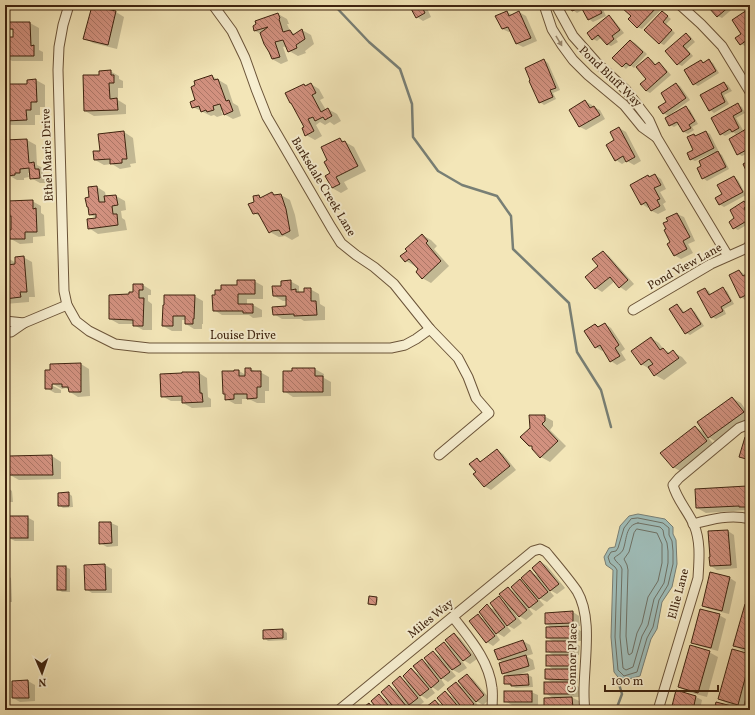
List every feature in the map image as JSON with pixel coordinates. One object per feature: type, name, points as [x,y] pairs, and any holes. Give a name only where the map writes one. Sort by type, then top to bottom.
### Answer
[{"type":"street","name":"Ethel Marie Drive","points":[[67,305],[64,291],[58,70],[59,47],[69,5]]},
{"type":"street","name":"Barksdale Creek Lane","points":[[213,5],[232,31],[245,58],[267,117],[341,243],[374,267],[394,284],[430,329],[458,358],[468,377],[476,398],[489,413],[439,455]]},
{"type":"street","name":"Pond Bluff Way","points":[[544,5],[552,28],[562,46],[573,60],[588,75],[624,105],[642,127],[657,138]]},
{"type":"street","name":"Pond Bluff Way","points":[[556,5],[573,36],[596,62],[626,90],[649,120],[657,138],[728,256]]},
{"type":"street","points":[[680,5],[722,46],[750,92]]},
{"type":"street","name":"Pond View Lane","points":[[633,310],[711,264],[747,248],[750,245]]},
{"type":"street","points":[[5,332],[11,332],[24,323],[67,305]]},
{"type":"street","name":"Louise Drive","points":[[67,305],[76,321],[89,331],[102,338],[115,344],[149,348],[390,348],[405,345],[430,329]]},
{"type":"street","points":[[5,321],[24,323]]},
{"type":"street","name":"Ellie Lane","points":[[658,710],[698,578],[700,558],[698,538],[693,524],[675,493],[673,485],[679,478],[739,428],[747,425],[750,426]]},
{"type":"street","points":[[693,524],[718,518],[744,517],[750,519]]},
{"type":"street","name":"Miles Way","points":[[339,710],[534,551],[540,549]]},
{"type":"street","name":"Connor Place","points":[[540,549],[546,552],[577,592],[584,609],[586,626],[584,693],[585,710]]},
{"type":"street","points":[[453,617],[481,656],[488,672],[492,688],[490,708]]},
{"type":"street","points":[[748,710],[750,702]]},
{"type":"water","points":[[638,514],[665,519],[673,527],[673,534],[676,540],[677,564],[672,587],[662,602],[657,629],[651,639],[640,676],[621,681],[614,672],[611,637],[613,570],[606,565],[604,557],[609,548],[615,547],[620,526],[629,516]]},
{"type":"building","points":[[409,5],[421,5],[425,13],[416,18]]},
{"type":"building","points":[[569,5],[598,5],[602,13],[588,20],[581,7],[572,11]]},
{"type":"building","points":[[624,5],[642,5],[644,7],[646,5],[655,5],[657,7],[637,28],[628,19],[631,16],[622,8]]},
{"type":"building","points":[[712,5],[731,5],[717,17],[709,8]]},
{"type":"building","points":[[92,6],[116,11],[108,45],[83,39]]},
{"type":"building","points":[[747,10],[750,14],[750,38],[740,45],[735,38],[741,34],[732,20]]},
{"type":"building","points":[[507,11],[509,16],[519,11],[531,38],[516,44],[508,27],[502,29],[495,16]]},
{"type":"building","points":[[662,11],[668,16],[663,22],[672,30],[659,44],[644,30]]},
{"type":"building","points":[[278,13],[283,32],[290,30],[293,35],[302,29],[305,39],[296,45],[297,48],[288,52],[283,40],[275,42],[280,57],[272,59],[260,33],[268,27],[254,31],[253,26],[256,24],[255,21]]},
{"type":"building","points":[[609,15],[620,30],[612,36],[614,39],[607,45],[598,35],[592,40],[587,33]]},
{"type":"building","points":[[8,22],[30,22],[31,46],[34,45],[34,56],[5,56],[5,41],[9,41],[9,37],[13,37],[13,29],[8,29]]},
{"type":"building","points":[[686,33],[691,39],[683,46],[690,54],[677,65],[665,51]]},
{"type":"building","points":[[630,40],[643,52],[630,66],[626,63],[622,67],[612,58]]},
{"type":"building","points":[[648,57],[655,65],[659,62],[667,72],[646,91],[640,84],[646,79],[636,67]]},
{"type":"building","points":[[544,59],[556,88],[550,90],[553,97],[539,103],[525,68]]},
{"type":"building","points":[[709,59],[716,71],[693,85],[684,70],[701,60],[703,63]]},
{"type":"building","points":[[111,70],[111,75],[114,75],[114,83],[109,83],[110,99],[117,98],[118,110],[84,111],[83,75],[99,75],[99,71]]},
{"type":"building","points":[[212,75],[214,80],[218,79],[226,101],[229,100],[233,111],[224,115],[220,104],[213,106],[214,110],[207,112],[206,110],[201,112],[199,106],[192,108],[190,102],[195,100],[191,87],[195,85],[194,81]]},
{"type":"building","points":[[36,79],[37,102],[31,102],[31,110],[26,110],[27,120],[5,121],[5,84],[27,84],[27,80]]},
{"type":"building","points":[[724,82],[728,89],[721,93],[725,102],[709,111],[700,95]]},
{"type":"building","points":[[311,83],[316,93],[312,95],[321,112],[328,108],[332,116],[325,120],[323,117],[315,121],[313,117],[308,119],[314,131],[305,136],[302,128],[304,127],[285,93],[304,84],[305,86]]},
{"type":"building","points":[[676,83],[686,98],[663,114],[658,107],[666,102],[661,93]]},
{"type":"building","points":[[585,100],[590,108],[594,106],[600,115],[579,127],[569,110]]},
{"type":"building","points":[[738,103],[742,111],[733,116],[739,128],[732,132],[730,129],[720,135],[711,118]]},
{"type":"building","points":[[686,106],[695,121],[689,125],[691,128],[683,132],[677,122],[669,126],[665,118]]},
{"type":"building","points":[[619,127],[635,157],[626,162],[623,156],[615,161],[606,145],[614,140],[610,132]]},
{"type":"building","points":[[746,129],[748,133],[750,132],[750,148],[737,155],[729,139]]},
{"type":"building","points":[[124,131],[127,159],[122,159],[122,163],[110,164],[110,159],[94,160],[93,151],[100,151],[98,134]]},
{"type":"building","points":[[706,131],[714,148],[690,160],[687,153],[693,150],[687,137],[694,134],[695,136]]},
{"type":"building","points":[[340,138],[342,142],[345,141],[358,166],[336,177],[340,184],[332,188],[325,176],[330,173],[324,162],[327,160],[321,147]]},
{"type":"building","points":[[27,139],[29,163],[34,162],[35,169],[39,169],[40,178],[30,179],[29,168],[20,169],[20,173],[7,176],[7,170],[5,170],[5,140]]},
{"type":"building","points":[[718,151],[726,167],[702,179],[697,168],[701,166],[699,161]]},
{"type":"building","points":[[750,160],[750,177],[749,177],[743,164]]},
{"type":"building","points":[[655,174],[661,185],[654,188],[660,199],[657,200],[660,206],[651,211],[646,202],[641,205],[630,185],[648,175],[649,177]]},
{"type":"building","points":[[734,176],[743,192],[719,205],[715,198],[722,194],[717,185]]},
{"type":"building","points":[[97,186],[99,202],[105,202],[104,196],[116,195],[118,205],[112,206],[113,214],[117,214],[118,225],[88,229],[87,219],[96,218],[96,214],[89,215],[85,198],[89,197],[88,187]]},
{"type":"building","points":[[272,192],[274,195],[281,194],[286,209],[290,231],[282,235],[279,230],[269,233],[258,213],[253,214],[248,204],[254,202],[253,196],[259,195],[260,198]]},
{"type":"building","points":[[33,200],[33,209],[36,208],[37,232],[25,232],[25,239],[10,239],[9,230],[11,230],[11,216],[8,216],[7,201]]},
{"type":"building","points":[[744,201],[747,206],[744,208],[750,219],[733,229],[729,222],[734,218],[730,210]]},
{"type":"building","points":[[677,213],[690,237],[683,241],[687,249],[674,256],[667,244],[670,242],[664,230],[666,229],[663,223],[668,221],[666,218]]},
{"type":"building","points":[[422,234],[428,241],[426,243],[441,261],[422,279],[416,272],[418,269],[409,259],[405,262],[400,256],[407,251],[405,249]]},
{"type":"building","points":[[603,251],[628,280],[619,288],[610,277],[595,289],[585,277],[598,266],[592,259]]},
{"type":"building","points":[[5,256],[7,256],[7,265],[15,264],[15,257],[24,256],[27,292],[20,292],[21,297],[5,299]]},
{"type":"building","points":[[739,270],[743,276],[748,273],[750,277],[750,293],[740,298],[729,275]]},
{"type":"building","points":[[237,280],[255,280],[255,294],[238,294],[238,304],[253,304],[253,313],[243,313],[243,311],[213,311],[212,295],[215,295],[215,290],[221,290],[221,285],[237,285]]},
{"type":"building","points":[[291,280],[291,290],[296,289],[296,292],[304,292],[304,288],[311,288],[311,301],[316,301],[317,315],[273,315],[272,307],[286,306],[286,296],[273,296],[272,286],[281,286],[281,281]]},
{"type":"building","points":[[133,284],[143,284],[143,290],[139,290],[139,298],[144,298],[143,326],[133,326],[133,320],[109,319],[109,295],[129,294],[129,292],[133,292]]},
{"type":"building","points":[[723,287],[731,301],[721,307],[723,311],[711,318],[697,292],[705,288],[709,295]]},
{"type":"building","points":[[164,295],[195,295],[193,324],[185,324],[185,316],[173,316],[173,326],[162,326]]},
{"type":"building","points":[[677,304],[683,313],[691,308],[701,324],[685,334],[669,309]]},
{"type":"building","points":[[605,323],[619,345],[615,348],[620,356],[610,362],[600,345],[595,348],[584,331],[595,324],[598,327]]},
{"type":"building","points":[[651,337],[660,350],[663,348],[668,354],[673,350],[679,358],[654,376],[648,367],[653,364],[649,359],[641,365],[631,351]]},
{"type":"building","points":[[81,363],[81,392],[69,392],[68,387],[62,387],[62,384],[52,384],[52,389],[45,389],[45,370],[50,370],[50,364]]},
{"type":"building","points":[[245,368],[251,368],[251,371],[261,371],[261,387],[257,387],[257,398],[247,399],[247,394],[234,394],[234,399],[225,400],[225,394],[223,394],[222,371],[239,370],[239,376],[245,376]]},
{"type":"building","points":[[292,368],[315,368],[315,376],[323,376],[323,392],[283,392],[283,371],[292,371]]},
{"type":"building","points":[[199,372],[200,393],[202,393],[203,402],[182,403],[182,396],[161,397],[160,374]]},
{"type":"building","points":[[732,397],[744,412],[708,438],[697,422]]},
{"type":"building","points":[[529,415],[545,415],[545,421],[542,424],[558,441],[540,458],[532,449],[532,446],[529,446],[520,437],[530,428]]},
{"type":"building","points":[[695,426],[707,441],[673,468],[660,453]]},
{"type":"building","points":[[745,437],[750,439],[750,460],[739,457]]},
{"type":"building","points":[[497,449],[510,466],[484,487],[473,474],[476,472],[469,464],[477,458],[480,462]]},
{"type":"building","points":[[52,455],[53,475],[9,475],[9,456]]},
{"type":"building","points":[[747,486],[748,507],[696,508],[695,489]]},
{"type":"building","points":[[8,487],[9,500],[5,500],[5,488]]},
{"type":"building","points":[[69,492],[69,506],[58,506],[58,493]]},
{"type":"building","points":[[8,516],[28,516],[28,538],[8,538]]},
{"type":"building","points":[[99,522],[111,522],[112,543],[99,544]]},
{"type":"building","points":[[728,530],[731,565],[710,566],[708,531]]},
{"type":"building","points":[[540,561],[559,584],[550,591],[532,568]]},
{"type":"building","points":[[105,564],[106,590],[85,590],[84,565]]},
{"type":"building","points":[[57,566],[66,566],[66,590],[57,590]]},
{"type":"building","points":[[530,570],[548,592],[539,599],[521,578]]},
{"type":"building","points":[[710,572],[730,577],[722,611],[702,606]]},
{"type":"building","points":[[520,579],[538,601],[529,608],[511,587]]},
{"type":"building","points":[[508,587],[527,610],[519,617],[499,594]]},
{"type":"building","points":[[369,596],[377,597],[376,605],[368,604]]},
{"type":"building","points":[[499,596],[516,619],[507,626],[490,603]]},
{"type":"building","points":[[487,604],[505,627],[496,634],[479,612]]},
{"type":"building","points":[[745,604],[750,605],[750,650],[733,646]]},
{"type":"building","points":[[700,609],[720,614],[711,648],[691,643]]},
{"type":"building","points":[[573,611],[573,623],[545,624],[545,613]]},
{"type":"building","points":[[478,614],[495,636],[486,643],[469,621]]},
{"type":"building","points":[[574,626],[575,638],[546,638],[546,627]]},
{"type":"building","points":[[283,629],[283,638],[263,639],[263,630]]},
{"type":"building","points":[[454,633],[471,655],[463,661],[445,640]]},
{"type":"building","points":[[523,640],[527,650],[498,660],[494,650]]},
{"type":"building","points":[[546,641],[573,641],[573,652],[546,652]]},
{"type":"building","points":[[444,642],[461,664],[452,670],[435,649]]},
{"type":"building","points":[[690,645],[710,651],[698,693],[678,687]]},
{"type":"building","points":[[732,649],[750,654],[750,660],[738,705],[718,699]]},
{"type":"building","points":[[433,651],[450,672],[441,679],[424,658]]},
{"type":"building","points":[[526,655],[529,666],[502,674],[499,663]]},
{"type":"building","points":[[546,655],[572,655],[572,666],[546,666]]},
{"type":"building","points":[[422,659],[439,681],[431,688],[413,666]]},
{"type":"building","points":[[411,668],[429,689],[420,696],[403,676]]},
{"type":"building","points":[[545,669],[572,669],[572,680],[545,679]]},
{"type":"building","points":[[467,674],[484,695],[476,702],[458,681]]},
{"type":"building","points":[[528,674],[529,685],[511,686],[511,684],[504,684],[504,676]]},
{"type":"building","points":[[400,676],[418,698],[409,705],[392,683]]},
{"type":"building","points":[[28,680],[29,698],[12,698],[12,681]]},
{"type":"building","points":[[456,682],[474,704],[466,710],[464,710],[447,689]]},
{"type":"building","points":[[544,682],[573,682],[573,694],[544,694]]},
{"type":"building","points":[[389,685],[407,707],[403,710],[396,710],[381,692]]},
{"type":"building","points":[[676,690],[696,696],[693,710],[671,710]]},
{"type":"building","points":[[445,691],[461,710],[447,710],[437,698]]},
{"type":"building","points":[[504,691],[532,691],[532,702],[504,702]]},
{"type":"building","points":[[379,694],[392,710],[378,710],[371,701]]},
{"type":"building","points":[[572,697],[573,708],[544,709],[544,698]]},
{"type":"building","points":[[435,700],[443,710],[429,710],[426,707]]},
{"type":"building","points":[[716,702],[736,707],[735,710],[714,710]]},
{"type":"building","points":[[369,703],[374,710],[360,710]]},
{"type":"building","points":[[531,706],[531,710],[503,710],[503,707]]},
{"type":"waterway","points":[[334,5],[369,42],[400,69],[412,104],[413,137],[438,171],[462,185],[497,196],[511,216],[513,249],[569,303],[577,352],[601,390],[611,427]]},
{"type":"waterway","points":[[616,710],[622,694],[619,684],[621,681]]}]
